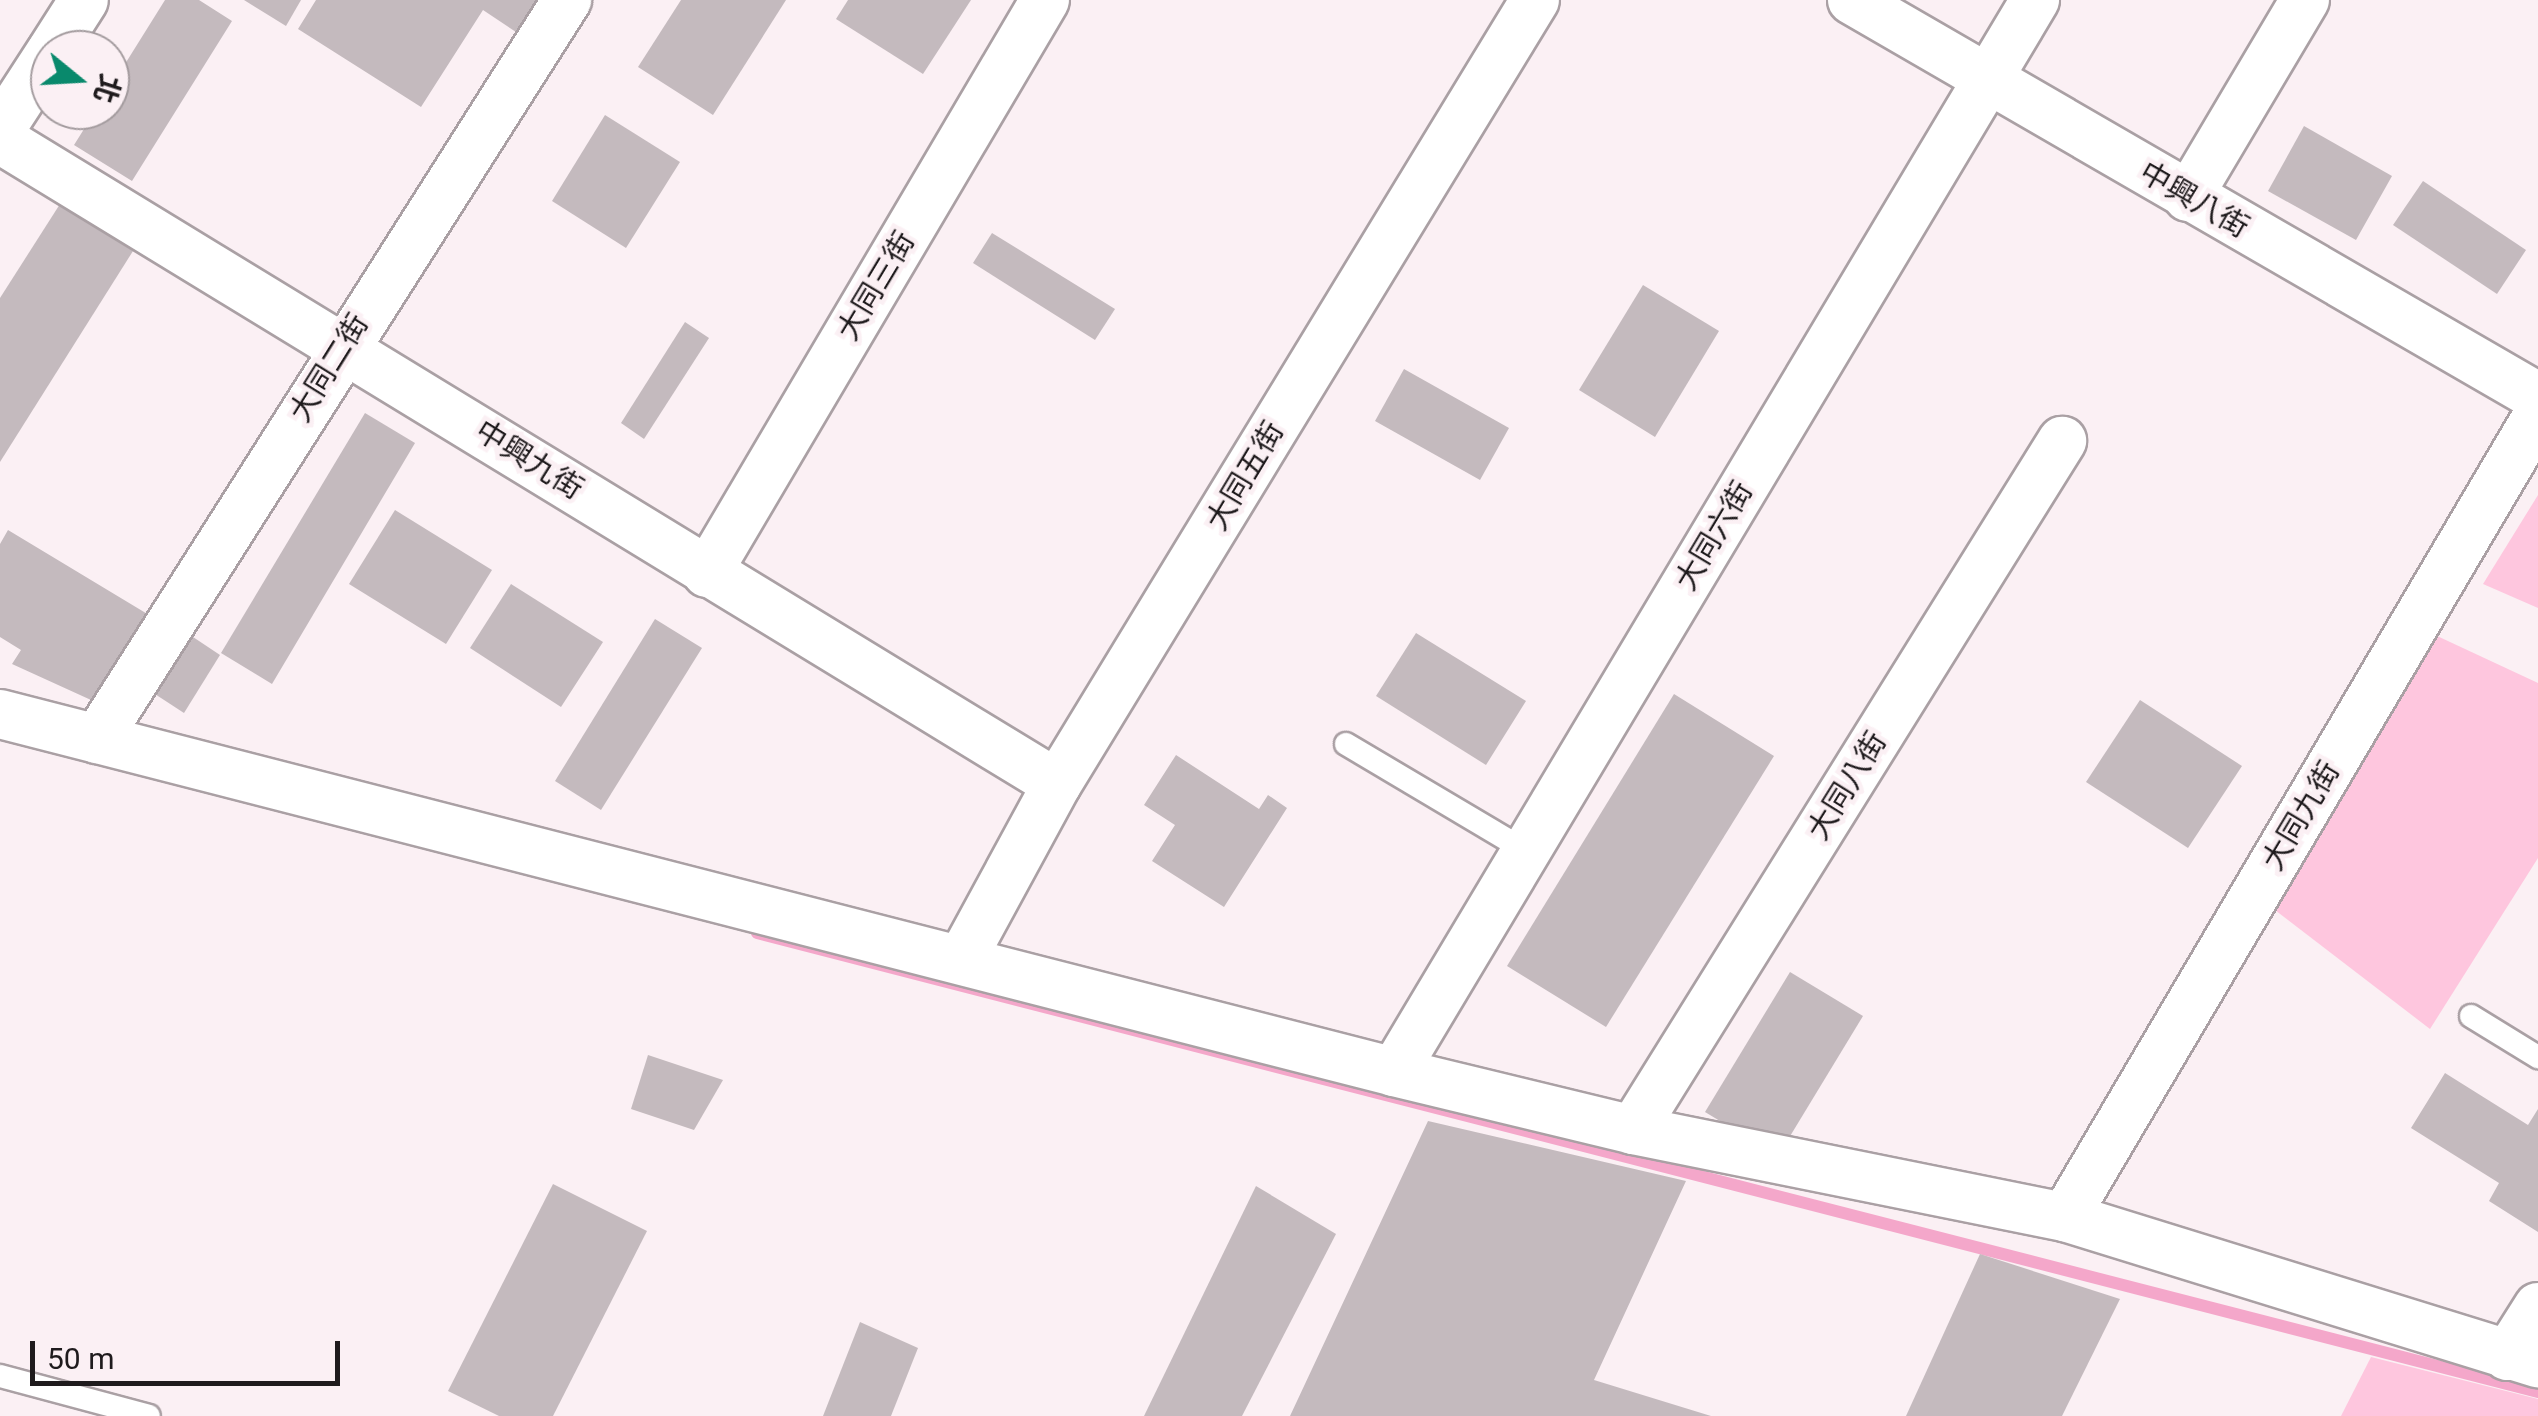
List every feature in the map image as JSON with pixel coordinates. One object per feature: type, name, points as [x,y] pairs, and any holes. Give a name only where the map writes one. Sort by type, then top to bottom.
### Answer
[{"type":"street","points":[[65,30],[84,0]]},
{"type":"street","name":"大同二街","points":[[97,739],[344,343],[567,0]]},
{"type":"street","name":"大同三街","points":[[706,572],[1045,0]]},
{"type":"street","name":"大同五街","points":[[963,957],[1057,784],[1536,0]]},
{"type":"street","name":"中興八街","points":[[1852,0],[2538,398]]},
{"type":"street","name":"大同六街","points":[[1394,1072],[2035,0]]},
{"type":"street","points":[[2188,196],[2305,0]]},
{"type":"street","points":[[0,130],[30,84]]},
{"type":"street","name":"中興九街","points":[[0,139],[344,343],[706,572],[1057,784]]},
{"type":"street","name":"大同九街","points":[[2065,1218],[2538,416]]},
{"type":"street","name":"大同八街","points":[[1633,1130],[2062,442]]},
{"type":"street","points":[[0,714],[963,957],[1394,1072],[1633,1130],[2065,1218],[2522,1359],[2538,1307]]},
{"type":"lane","points":[[1346,744],[1526,851]]},
{"type":"lane","points":[[2471,1016],[2538,1057]]},
{"type":"lane","points":[[0,1376],[149,1416]]},
{"type":"shaded area","points":[[2538,495],[2538,608],[2483,584]]},
{"type":"shaded area","points":[[2435,635],[2538,683],[2538,858],[2430,1029],[2271,907]]},
{"type":"shaded area","points":[[2371,1357],[2538,1399],[2538,1416],[2341,1416]]},
{"type":"building","points":[[165,0],[199,0],[232,21],[132,181],[74,145],[83,130],[130,130],[130,56]]},
{"type":"building","points":[[244,0],[301,0],[286,26]]},
{"type":"building","points":[[316,0],[536,0],[516,32],[483,10],[421,107],[298,29]]},
{"type":"building","points":[[681,0],[786,0],[713,115],[638,67]]},
{"type":"building","points":[[848,0],[971,0],[923,74],[836,19]]},
{"type":"building","points":[[605,115],[680,162],[626,248],[552,201]]},
{"type":"building","points":[[2304,126],[2392,176],[2356,240],[2268,191]]},
{"type":"building","points":[[2423,181],[2526,250],[2497,294],[2393,225]]},
{"type":"building","points":[[60,204],[133,251],[0,462],[0,298]]},
{"type":"building","points":[[992,233],[1115,309],[1095,340],[973,263]]},
{"type":"building","points":[[1643,285],[1719,331],[1655,437],[1579,390]]},
{"type":"building","points":[[685,322],[709,338],[644,439],[621,423]]},
{"type":"building","points":[[1404,369],[1509,428],[1480,480],[1375,421]]},
{"type":"building","points":[[365,413],[415,443],[272,684],[221,653]]},
{"type":"building","points":[[395,510],[492,570],[446,644],[349,584]]},
{"type":"building","points":[[8,530],[154,618],[102,705],[12,664],[21,650],[0,637],[0,544]]},
{"type":"building","points":[[511,584],[603,642],[561,707],[470,648]]},
{"type":"building","points":[[655,619],[702,648],[601,810],[555,781]]},
{"type":"building","points":[[175,625],[220,655],[184,713],[138,683]]},
{"type":"building","points":[[1416,633],[1526,701],[1486,765],[1376,696]]},
{"type":"building","points":[[1674,694],[1774,756],[1606,1027],[1507,966]]},
{"type":"building","points":[[2140,700],[2242,766],[2188,848],[2086,782]]},
{"type":"building","points":[[1176,755],[1259,809],[1268,795],[1287,808],[1224,907],[1152,861],[1175,825],[1144,805]]},
{"type":"building","points":[[1790,972],[1863,1016],[1778,1156],[1705,1112]]},
{"type":"building","points":[[648,1055],[723,1080],[694,1130],[631,1109]]},
{"type":"building","points":[[2445,1073],[2528,1125],[2538,1109],[2538,1232],[2489,1201],[2499,1183],[2411,1128]]},
{"type":"building","points":[[1428,1121],[1686,1181],[1594,1380],[1711,1416],[1290,1416]]},
{"type":"building","points":[[553,1184],[647,1231],[553,1416],[499,1416],[448,1391]]},
{"type":"building","points":[[1256,1186],[1336,1234],[1242,1416],[1144,1416]]},
{"type":"building","points":[[1980,1254],[2120,1299],[2062,1416],[1906,1416]]},
{"type":"building","points":[[860,1322],[918,1348],[891,1416],[823,1416]]},
{"type":"waterway","points":[[757,933],[2538,1392]]}]
